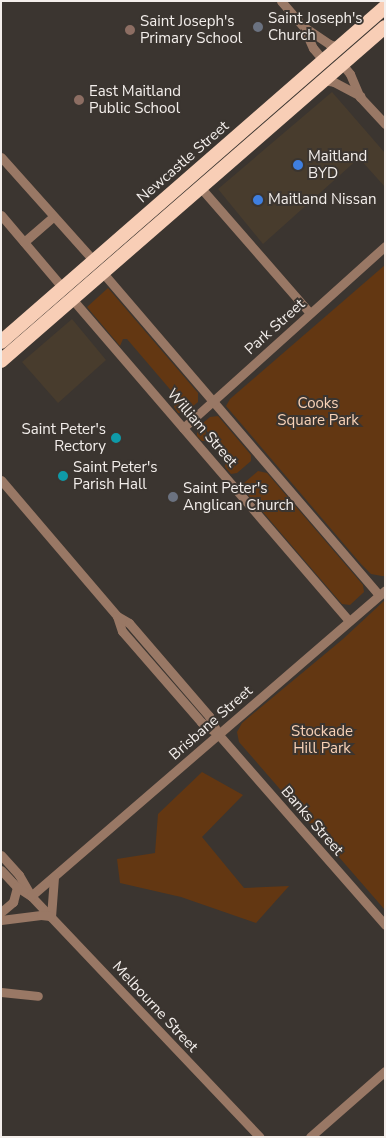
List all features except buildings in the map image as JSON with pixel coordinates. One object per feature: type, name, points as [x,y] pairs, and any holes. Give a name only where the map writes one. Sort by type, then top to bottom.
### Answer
[{"type":"highway","name":"Newcastle Street","points":[[1,342],[385,7]]},
{"type":"highway","name":"Newcastle Street","points":[[1,361],[385,27]]},
{"type":"highway","points":[[323,60],[338,57],[367,42]]},
{"type":"highway","points":[[298,82],[309,78],[328,66],[342,64]]},
{"type":"street","points":[[282,1],[304,27],[328,44],[338,47]]},
{"type":"street","points":[[304,27],[313,48],[323,60]]},
{"type":"street","points":[[342,64],[350,74],[360,97]]},
{"type":"street","points":[[323,80],[334,82],[360,97],[385,124]]},
{"type":"street","points":[[1,157],[94,261]]},
{"type":"street","points":[[200,187],[310,313]]},
{"type":"street","points":[[1,215],[64,288]]},
{"type":"street","points":[[24,242],[53,217]]},
{"type":"street","name":"Park Street","points":[[183,428],[385,246]]},
{"type":"street","name":"William Street","points":[[103,273],[212,402],[381,592]]},
{"type":"street","name":"William Street","points":[[73,300],[348,620]]},
{"type":"street","name":"Banks Street","points":[[1,480],[117,616],[122,631],[200,722],[218,734],[385,925]]},
{"type":"street","name":"Brisbane Street","points":[[31,896],[381,592]]},
{"type":"street","name":"Melbourne Street","points":[[1,854],[19,875],[31,896]]},
{"type":"street","name":"Melbourne Street","points":[[1,870],[17,887],[31,896],[51,916],[260,1137]]},
{"type":"street","points":[[1,920],[41,915],[51,916],[54,877]]},
{"type":"street","points":[[1,912],[13,902],[17,887]]},
{"type":"street","points":[[1,992],[38,996]]},
{"type":"street","points":[[310,1137],[385,1071]]},
{"type":"shaded area","points":[[332,92],[385,153],[385,187],[359,158],[263,244],[218,189]]},
{"type":"shaded area","points":[[72,319],[106,360],[58,403],[22,362]]},
{"type":"green space","name":"Cooks Square Park","points":[[385,265],[385,576],[382,576],[371,574],[361,564],[226,406],[230,399]]},
{"type":"green space","points":[[108,288],[198,393],[198,402],[185,413],[178,413],[174,407],[174,394],[127,339],[123,339],[120,346],[87,307]]},
{"type":"green space","points":[[218,416],[251,455],[251,461],[237,473],[231,474],[225,467],[226,454],[206,430],[205,441],[202,441],[197,436],[197,428],[210,417]]},
{"type":"green space","points":[[258,471],[267,473],[363,585],[364,592],[350,605],[342,604],[244,490],[244,483]]},
{"type":"green space","name":"Stockade Hill Park","points":[[385,600],[385,910],[239,742],[237,732],[242,723],[343,639]]},
{"type":"green space","points":[[202,772],[243,795],[202,837],[244,888],[289,886],[256,923],[181,897],[120,883],[117,859],[155,853],[158,814]]},
{"type":"place","name":"Saint Joseph's Church","points":[[258,27]]},
{"type":"place","name":"Saint Joseph's Primary School","points":[[130,30]]},
{"type":"place","name":"East Maitland Public School","points":[[79,100]]},
{"type":"place","name":"Maitland BYD","points":[[298,165]]},
{"type":"place","name":"Maitland Nissan","points":[[258,200]]},
{"type":"place","name":"Saint Peter's Rectory","points":[[116,438]]},
{"type":"place","name":"Saint Peter's Parish Hall","points":[[63,476]]},
{"type":"place","name":"Saint Peter's Anglican Church","points":[[173,497]]}]
